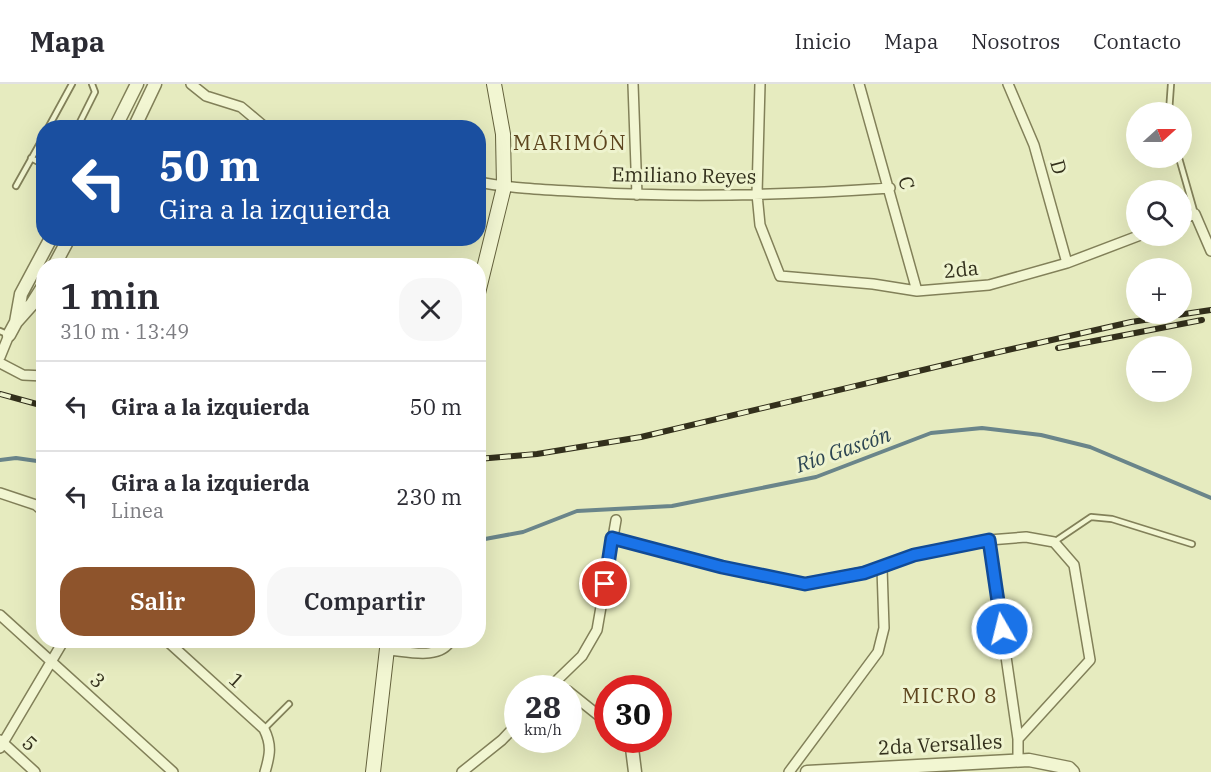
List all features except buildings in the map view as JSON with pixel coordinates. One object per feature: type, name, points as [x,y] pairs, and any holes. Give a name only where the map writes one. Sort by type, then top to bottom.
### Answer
[{"type":"main road","points":[[486,260],[504,187],[503,134],[494,84]]},
{"type":"main road","points":[[373,772],[387,648]]},
{"type":"street","points":[[118,120],[137,84]]},
{"type":"street","points":[[138,120],[155,84]]},
{"type":"street","points":[[191,84],[206,96],[241,107],[256,120]]},
{"type":"street","points":[[633,84],[637,195]]},
{"type":"street","points":[[757,194],[760,84]]},
{"type":"street","points":[[860,85],[871,84]]},
{"type":"street","name":"D","points":[[1008,84],[1034,145],[1067,263]]},
{"type":"street","name":"C","points":[[860,85],[917,291]]},
{"type":"street","name":"Emiliano Reyes","points":[[486,184],[504,187],[637,195],[792,195],[890,188]]},
{"type":"street","name":"2da","points":[[757,194],[760,225],[780,276],[873,284],[917,291],[988,285],[1067,263],[1126,241]]},
{"type":"street","points":[[1192,215],[1195,214],[1211,251]]},
{"type":"street","points":[[16,321],[21,294],[36,266]]},
{"type":"street","points":[[0,357],[4,333],[36,299]]},
{"type":"street","points":[[0,363],[23,375],[36,376]]},
{"type":"street","points":[[0,494],[36,505]]},
{"type":"street","points":[[562,675],[582,656],[597,630],[616,520]]},
{"type":"street","points":[[722,567],[805,584],[882,568],[914,555],[989,540],[1026,537],[1054,542],[1074,565],[1090,660],[1018,740]]},
{"type":"street","points":[[989,540],[1018,740],[1018,760]]},
{"type":"street","points":[[789,772],[878,652],[884,628],[882,568]]},
{"type":"street","name":"3","points":[[0,615],[172,772]]},
{"type":"street","points":[[1,744],[59,648]]},
{"type":"street","name":"1","points":[[175,648],[264,729]]},
{"type":"street","points":[[405,648],[435,653],[444,648]]},
{"type":"street","points":[[582,702],[594,712]]},
{"type":"street","points":[[264,729],[270,741],[270,755],[265,772]]},
{"type":"street","points":[[462,772],[504,738]]},
{"type":"street","name":"5","points":[[1,744],[35,772]]},
{"type":"street","points":[[630,753],[635,772]]},
{"type":"street","name":"2da Versalles","points":[[807,772],[1029,759],[1069,771]]},
{"type":"lane","points":[[52,120],[72,84]]},
{"type":"lane","points":[[81,120],[95,92],[92,84]]},
{"type":"lane","points":[[1170,102],[1171,84]]},
{"type":"lane","points":[[16,186],[36,150]]},
{"type":"lane","points":[[31,158],[36,161]]},
{"type":"lane","points":[[1182,168],[1195,214]]},
{"type":"lane","points":[[1054,542],[1091,517],[1112,519],[1192,544]]},
{"type":"lane","points":[[612,538],[722,567]]},
{"type":"lane","points":[[264,729],[289,704]]},
{"type":"waterway","name":"Río Gascón","points":[[486,539],[523,532],[577,511],[672,506],[816,477],[931,433],[982,428],[1041,435],[1090,447],[1211,498]]},
{"type":"waterway","name":"Río Gascón","points":[[0,460],[16,458],[36,461]]},
{"type":"railway","points":[[486,458],[537,454],[641,437],[1131,322],[1211,310]]},
{"type":"railway","points":[[1058,348],[1202,320]]},
{"type":"railway","points":[[0,394],[36,404]]},
{"type":"district","name":"MARIMÓN","points":[[570,142]]},
{"type":"district","name":"MICRO 8","points":[[950,695]]},
{"type":"route","points":[[605,584],[612,538],[722,567],[805,584],[864,573],[914,555],[989,540],[1002,629]]}]
